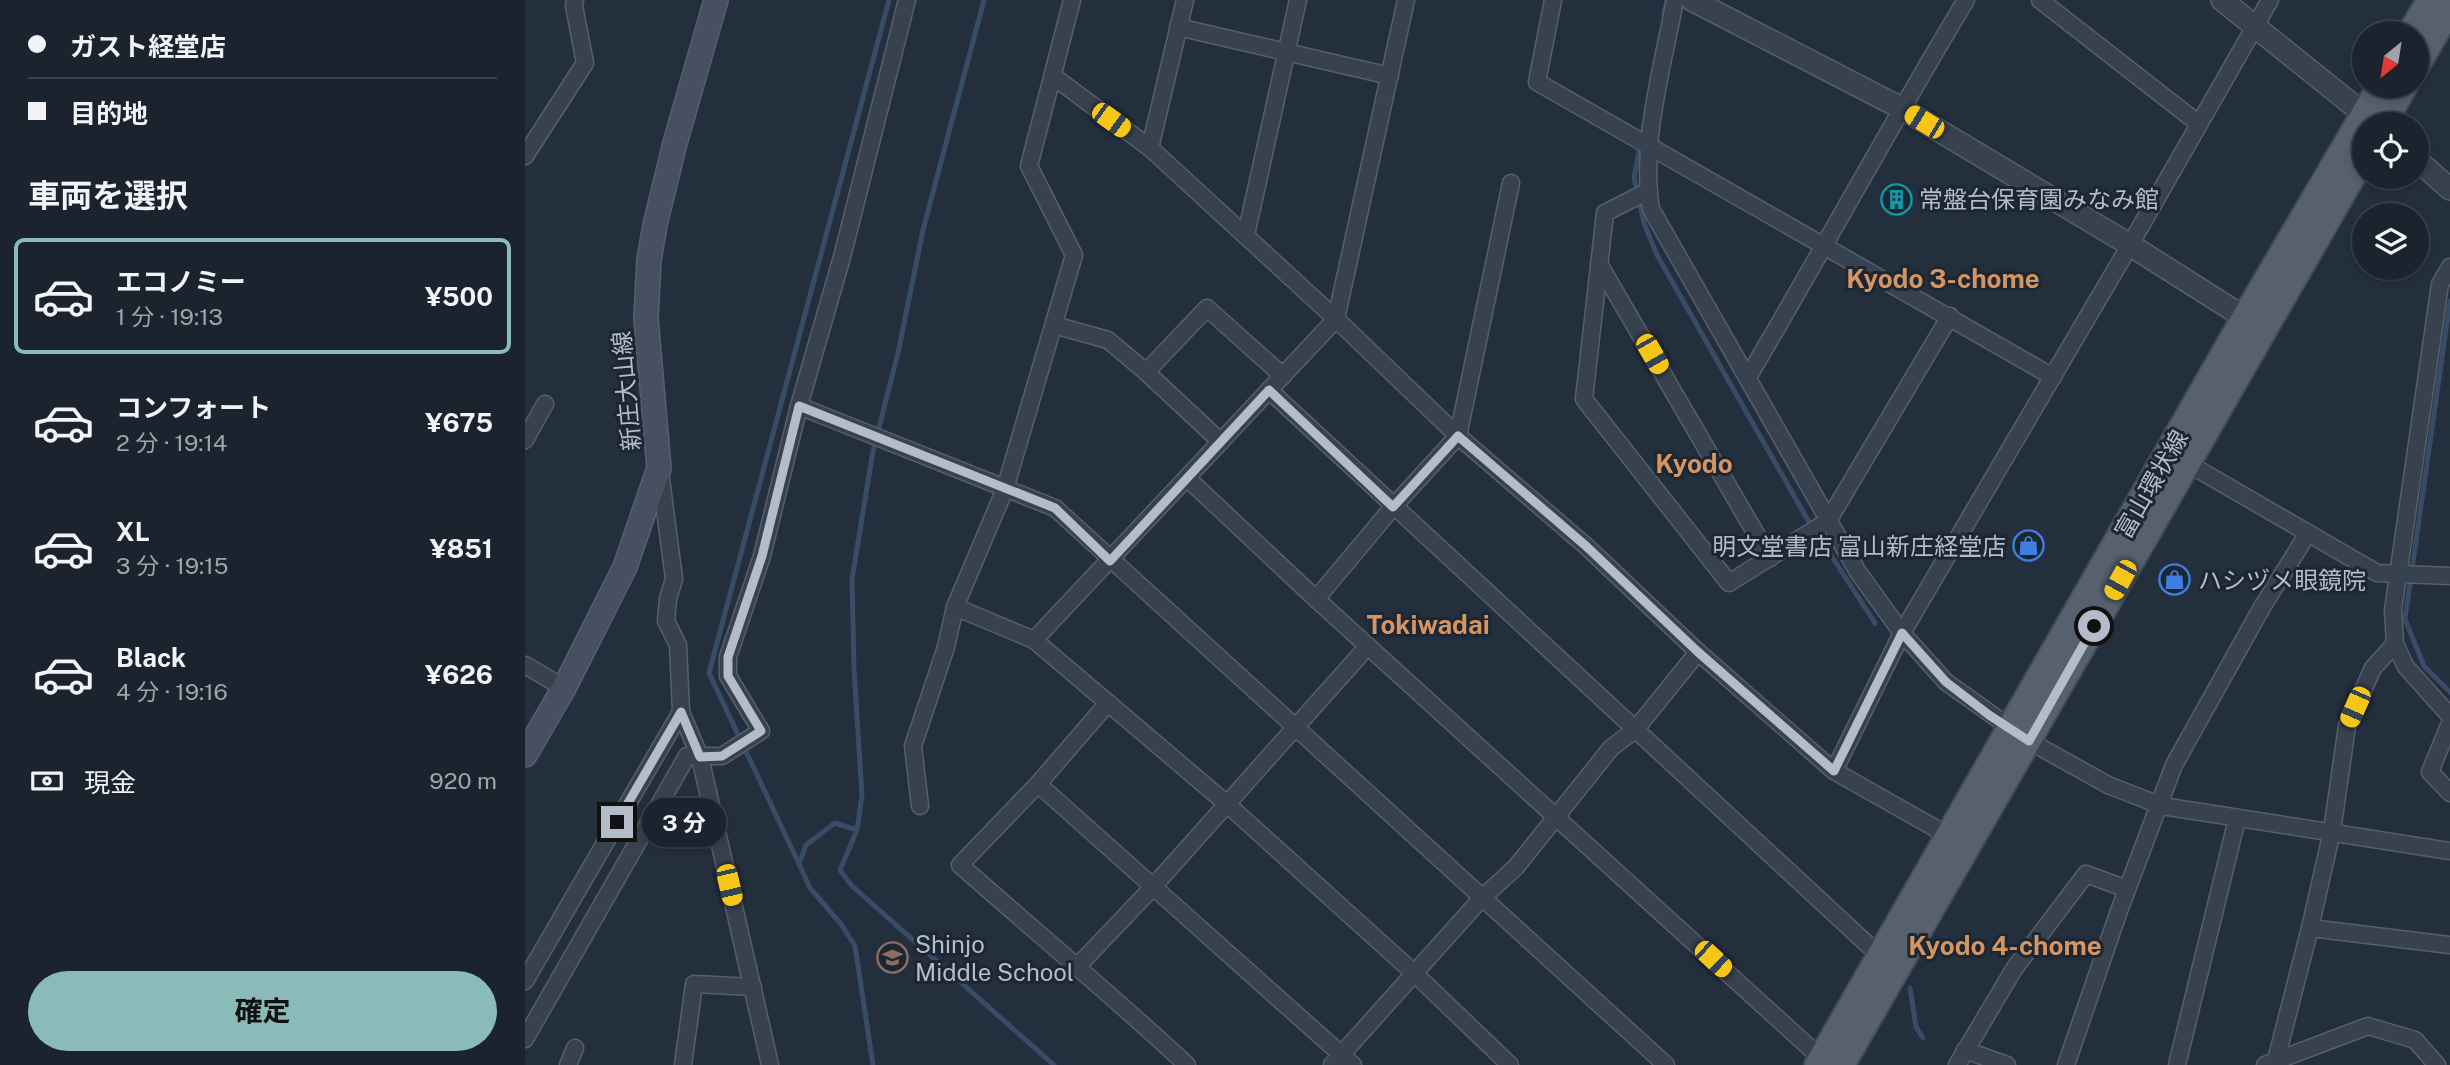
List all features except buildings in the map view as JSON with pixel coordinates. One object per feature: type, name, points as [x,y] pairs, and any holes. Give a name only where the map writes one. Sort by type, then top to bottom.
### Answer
[{"type":"main road","name":"新庄大山線","points":[[525,755],[564,688],[625,567],[659,468],[646,318],[649,260],[675,143],[716,0]]},
{"type":"main road","points":[[2418,21],[2431,0]]},
{"type":"main road","points":[[2429,43],[2450,6]]},
{"type":"main road","name":"富山環状線","points":[[2382,112],[2394,98]]},
{"type":"main road","name":"富山環状線","points":[[1827,1063],[2020,735],[2254,324],[2352,158]]},
{"type":"main road","name":"富山環状線","points":[[1827,1063],[1880,956],[1949,836],[2020,735],[2187,463],[2254,324],[2352,173]]},
{"type":"street","points":[[525,1039],[687,757],[722,756],[761,731],[728,676],[728,657],[762,556],[907,0]]},
{"type":"street","points":[[920,806],[913,746],[946,647],[955,607],[1005,489],[1074,255],[1029,166],[1072,0]]},
{"type":"street","points":[[1150,148],[1185,0]]},
{"type":"street","points":[[1246,235],[1298,0]]},
{"type":"street","points":[[1034,640],[1336,318],[1406,0]]},
{"type":"street","points":[[1552,0],[1537,82],[2053,377]]},
{"type":"street","points":[[1675,0],[1648,145],[1648,191],[1651,209],[1858,572],[1902,633],[1946,682],[2020,735],[2108,785],[2159,805],[2450,851]]},
{"type":"street","points":[[1692,0],[1901,108],[2130,245],[2254,324]]},
{"type":"street","points":[[1748,377],[1825,246],[1901,108],[1966,0]]},
{"type":"street","points":[[2040,0],[2199,124]]},
{"type":"street","points":[[2222,0],[2363,112]]},
{"type":"street","points":[[1834,771],[1902,633],[2130,245],[2270,0]]},
{"type":"street","points":[[525,156],[585,63],[570,2]]},
{"type":"street","points":[[1178,27],[1390,76]]},
{"type":"street","points":[[1053,77],[1150,148],[1336,318],[1458,436],[1586,546],[1698,652],[1834,771],[1949,836]]},
{"type":"street","points":[[2429,171],[2450,189]]},
{"type":"street","points":[[1316,599],[1393,507],[1458,436],[1511,183]]},
{"type":"street","points":[[1648,191],[1605,214],[1584,400],[1729,583],[1828,521],[1950,316]]},
{"type":"street","points":[[1599,264],[1770,558]]},
{"type":"street","points":[[2450,267],[2440,284],[2393,610],[2395,644],[2406,667],[2450,716]]},
{"type":"street","points":[[1146,372],[1207,308],[1283,376]]},
{"type":"street","points":[[1054,325],[1108,340],[1221,442]]},
{"type":"street","points":[[1269,390],[1880,956]]},
{"type":"street","points":[[525,440],[545,404]]},
{"type":"street","points":[[799,406],[1055,508],[1110,561],[1666,1065]]},
{"type":"street","points":[[2187,463],[2377,573],[2450,576]]},
{"type":"street","points":[[659,468],[674,579],[668,598],[666,621],[678,645],[681,712],[700,757],[770,1065]]},
{"type":"street","points":[[1187,478],[1367,646],[1827,1063]]},
{"type":"street","points":[[2066,1065],[2174,765],[2261,609],[2308,533]]},
{"type":"street","points":[[955,607],[1034,640],[1227,804],[1415,973],[1510,1065]]},
{"type":"street","points":[[2271,1063],[2310,928],[2332,831],[2347,726],[2373,668],[2395,644]]},
{"type":"street","points":[[1076,968],[1367,646]]},
{"type":"street","points":[[1038,784],[1342,1062],[1415,973],[1482,899],[1516,867],[1611,748],[1635,730],[1698,652]]},
{"type":"street","points":[[525,665],[564,688]]},
{"type":"street","points":[[1108,703],[1038,784],[960,865],[1076,968],[1123,1005],[1187,1065]]},
{"type":"street","points":[[525,981],[681,712]]},
{"type":"street","points":[[2450,723],[2430,772],[2450,793]]},
{"type":"street","points":[[2177,1065],[2237,819]]},
{"type":"street","points":[[1957,1065],[2014,969],[2086,874],[2127,890]]},
{"type":"street","points":[[2310,928],[2450,945]]},
{"type":"street","points":[[683,1065],[694,984],[753,987]]},
{"type":"street","points":[[2271,1063],[2368,1026],[2415,1040],[2437,1065]]},
{"type":"street","points":[[568,1065],[575,1048]]},
{"type":"street","points":[[1965,1050],[2007,1065]]},
{"type":"waterway","points":[[799,864],[709,673],[889,0]]},
{"type":"waterway","points":[[984,0],[923,230],[898,353],[873,451],[852,579],[854,669],[862,795],[857,830],[840,870],[851,885],[1054,1065]]},
{"type":"waterway","points":[[1664,14],[1667,0]]},
{"type":"waterway","points":[[1644,124],[1634,178],[1644,223],[1657,255],[1806,517],[1875,623]]},
{"type":"waterway","points":[[2450,301],[2405,619],[2424,666],[2450,692]]},
{"type":"waterway","points":[[857,830],[835,823],[806,845],[799,864],[810,888],[841,924],[855,946],[873,1065]]},
{"type":"waterway","points":[[1910,988],[1916,1027],[1923,1038]]},
{"type":"place","name":"常盤台保育園みなみ館","points":[[1896,199]]},
{"type":"place","name":"明文堂書店 富山新庄経堂店","points":[[2029,546]]},
{"type":"place","name":"ハシヅメ眼鏡院","points":[[2175,580]]},
{"type":"place","name":"Shinjo Middle School","points":[[892,958]]},
{"type":"district","name":"Kyodo 3-chome","points":[[1943,278]]},
{"type":"district","name":"Kyodo","points":[[1694,463]]},
{"type":"district","name":"Tokiwadai","points":[[1428,624]]},
{"type":"district","name":"Kyodo 4-chome","points":[[2005,945]]},
{"type":"route","points":[[617,822],[681,712],[700,757],[722,756],[761,731],[728,676],[728,657],[762,556],[799,406],[1055,508],[1110,561],[1269,390],[1393,507],[1458,436],[1586,546],[1698,652],[1834,771],[1902,633],[1946,682],[2029,741],[2094,626]]}]
